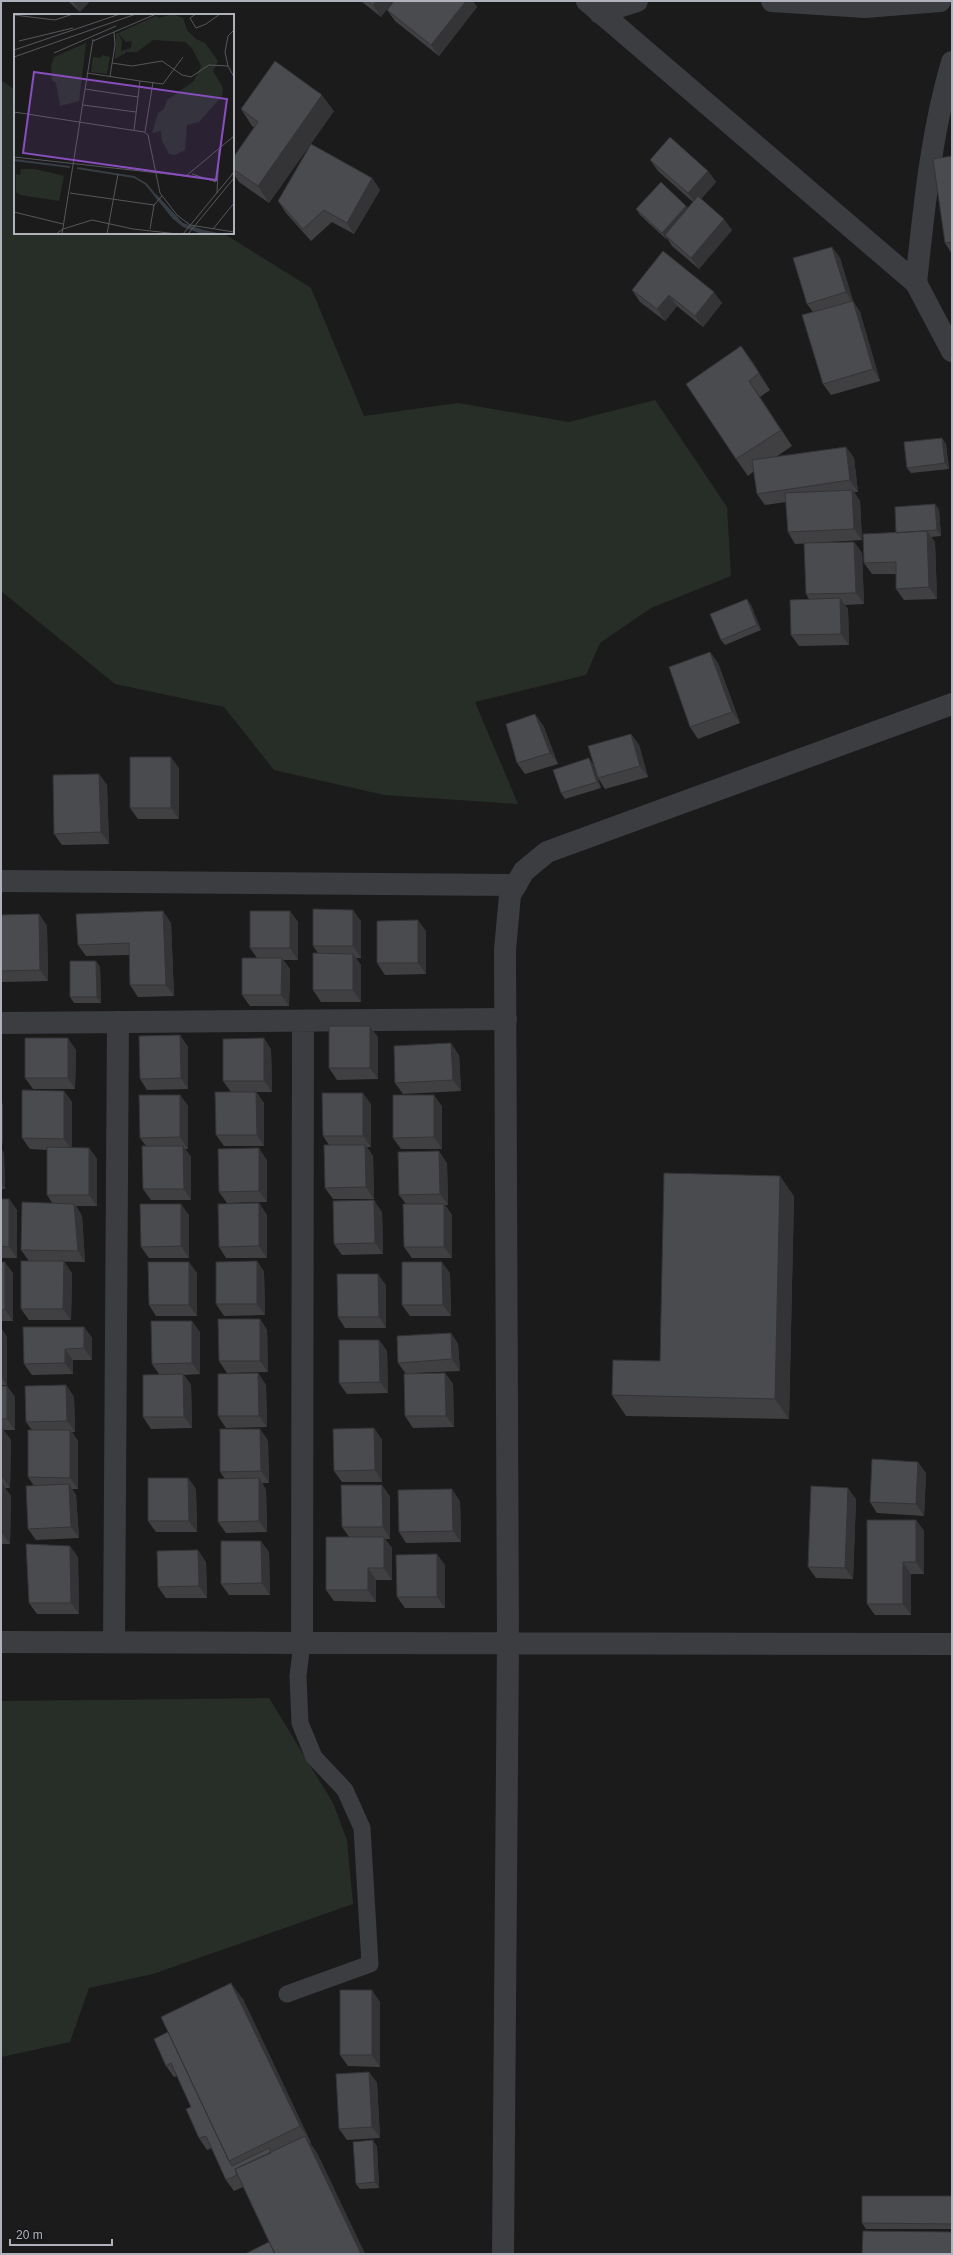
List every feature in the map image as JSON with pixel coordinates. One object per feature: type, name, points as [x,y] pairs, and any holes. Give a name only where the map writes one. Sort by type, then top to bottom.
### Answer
[{"type":"street","points":[[593,7],[637,1]]},
{"type":"street","points":[[772,1],[864,8],[940,1]]},
{"type":"street","points":[[593,7],[916,283],[952,351]]},
{"type":"street","points":[[916,283],[926,193],[945,85],[952,62]]},
{"type":"street","points":[[503,2254],[508,1643],[505,950],[510,895],[524,871],[548,852],[952,704]]},
{"type":"street","points":[[1,881],[516,885]]},
{"type":"street","points":[[1,1023],[506,1019]]},
{"type":"street","points":[[302,1643],[303,1021]]},
{"type":"street","points":[[114,1642],[118,1022]]},
{"type":"street","points":[[1,1642],[952,1644]]},
{"type":"lane","points":[[287,1994],[370,1964],[362,1828],[345,1790],[314,1757],[300,1724],[298,1676],[302,1643]]},
{"type":"shaded area","points":[[1,80],[14,89],[14,234],[225,234],[311,288],[364,416],[458,403],[569,422],[655,400],[727,507],[731,576],[651,608],[600,643],[586,675],[475,702],[518,804],[384,795],[274,770],[224,707],[115,684],[1,591]]},
{"type":"shaded area","points":[[269,1698],[333,1803],[347,1840],[353,1904],[153,1974],[89,1988],[70,2042],[1,2057],[1,1701]]},
{"type":"building","points":[[367,1],[376,1],[373,5]]},
{"type":"building","points":[[394,1],[466,1],[431,45],[387,10]]},
{"type":"building","points":[[275,61],[322,95],[258,186],[234,170],[234,157],[258,122],[241,109]]},
{"type":"building","points":[[670,137],[708,171],[688,193],[650,160]]},
{"type":"building","points":[[311,144],[372,178],[347,223],[324,210],[303,229],[278,201]]},
{"type":"building","points":[[952,156],[952,242],[945,243],[933,159]]},
{"type":"building","points":[[661,182],[686,206],[662,233],[636,209]]},
{"type":"building","points":[[698,196],[724,219],[691,258],[665,235]]},
{"type":"building","points":[[832,247],[846,292],[807,304],[793,258]]},
{"type":"building","points":[[663,251],[714,292],[695,316],[669,295],[657,309],[632,290]]},
{"type":"building","points":[[853,301],[873,369],[823,384],[802,315]]},
{"type":"building","points":[[741,346],[759,373],[749,381],[781,430],[736,459],[686,384]]},
{"type":"building","points":[[942,438],[945,463],[907,468],[904,442]]},
{"type":"building","points":[[846,447],[850,480],[757,494],[752,460]]},
{"type":"building","points":[[852,490],[854,529],[788,532],[785,493]]},
{"type":"building","points":[[935,504],[937,530],[896,533],[895,507]]},
{"type":"building","points":[[927,531],[929,587],[896,589],[896,562],[864,563],[863,534]]},
{"type":"building","points":[[854,542],[856,593],[806,594],[804,543]]},
{"type":"building","points":[[840,598],[841,634],[791,635],[790,600]]},
{"type":"building","points":[[747,599],[757,625],[721,640],[710,614]]},
{"type":"building","points":[[710,652],[732,712],[690,727],[669,667]]},
{"type":"building","points":[[535,714],[550,753],[517,763],[506,724]]},
{"type":"building","points":[[631,734],[640,766],[598,778],[588,746]]},
{"type":"building","points":[[130,757],[171,757],[171,808],[130,808]]},
{"type":"building","points":[[589,758],[597,782],[561,793],[553,770]]},
{"type":"building","points":[[99,774],[101,832],[54,834],[53,775]]},
{"type":"building","points":[[313,909],[353,910],[353,946],[313,946]]},
{"type":"building","points":[[163,911],[166,985],[130,985],[129,943],[78,945],[76,914]]},
{"type":"building","points":[[250,911],[290,911],[290,948],[250,948]]},
{"type":"building","points":[[39,914],[40,970],[1,971],[1,915]]},
{"type":"building","points":[[418,920],[418,963],[377,963],[377,921]]},
{"type":"building","points":[[313,953],[353,954],[353,990],[313,990]]},
{"type":"building","points":[[242,958],[282,958],[281,995],[242,995]]},
{"type":"building","points":[[70,961],[96,961],[97,997],[70,997]]},
{"type":"building","points":[[329,1026],[370,1026],[370,1068],[329,1068]]},
{"type":"building","points":[[180,1035],[181,1078],[140,1079],[139,1036]]},
{"type":"building","points":[[25,1038],[68,1038],[68,1078],[25,1078]]},
{"type":"building","points":[[264,1038],[264,1081],[223,1081],[223,1039]]},
{"type":"building","points":[[451,1043],[453,1080],[395,1083],[394,1046]]},
{"type":"building","points":[[22,1090],[64,1091],[64,1139],[22,1138]]},
{"type":"building","points":[[215,1092],[256,1092],[257,1135],[216,1135]]},
{"type":"building","points":[[322,1093],[363,1093],[363,1136],[323,1136]]},
{"type":"building","points":[[139,1095],[180,1095],[180,1137],[140,1138]]},
{"type":"building","points":[[393,1095],[434,1095],[434,1137],[393,1138]]},
{"type":"building","points":[[324,1145],[365,1145],[366,1187],[325,1188]]},
{"type":"building","points":[[142,1146],[183,1146],[184,1189],[143,1189]]},
{"type":"building","points":[[47,1147],[89,1148],[89,1195],[47,1195]]},
{"type":"building","points":[[259,1148],[259,1191],[219,1192],[218,1149]]},
{"type":"building","points":[[439,1151],[440,1194],[399,1195],[398,1152]]},
{"type":"building","points":[[664,1173],[780,1176],[775,1399],[612,1395],[613,1360],[660,1361]]},
{"type":"building","points":[[1,1199],[9,1199],[9,1247],[1,1246]]},
{"type":"building","points":[[374,1200],[375,1243],[334,1244],[333,1201]]},
{"type":"building","points":[[22,1202],[74,1204],[78,1251],[21,1250]]},
{"type":"building","points":[[259,1203],[259,1246],[219,1247],[218,1204]]},
{"type":"building","points":[[140,1204],[181,1204],[181,1246],[141,1247]]},
{"type":"building","points":[[403,1204],[444,1204],[444,1247],[404,1247]]},
{"type":"building","points":[[21,1261],[64,1261],[63,1309],[21,1309]]},
{"type":"building","points":[[257,1261],[257,1304],[216,1304],[216,1262]]},
{"type":"building","points":[[1,1262],[5,1262],[5,1310],[1,1310]]},
{"type":"building","points":[[148,1262],[189,1262],[189,1305],[149,1305]]},
{"type":"building","points":[[402,1262],[442,1262],[443,1305],[402,1305]]},
{"type":"building","points":[[337,1274],[378,1274],[379,1317],[338,1317]]},
{"type":"building","points":[[218,1319],[260,1319],[260,1361],[219,1361]]},
{"type":"building","points":[[151,1321],[192,1321],[192,1363],[152,1364]]},
{"type":"building","points":[[23,1327],[84,1327],[84,1348],[65,1349],[65,1363],[24,1364]]},
{"type":"building","points":[[451,1333],[452,1359],[398,1363],[397,1336]]},
{"type":"building","points":[[339,1340],[379,1340],[380,1382],[339,1383]]},
{"type":"building","points":[[258,1373],[259,1416],[218,1416],[218,1374]]},
{"type":"building","points":[[445,1373],[446,1416],[405,1416],[404,1374]]},
{"type":"building","points":[[183,1374],[184,1417],[143,1417],[143,1375]]},
{"type":"building","points":[[66,1385],[67,1421],[26,1422],[25,1386]]},
{"type":"building","points":[[1,1386],[7,1386],[7,1419],[1,1419]]},
{"type":"building","points":[[374,1428],[375,1470],[334,1471],[333,1429]]},
{"type":"building","points":[[1,1429],[3,1429],[2,1477],[1,1477]]},
{"type":"building","points":[[220,1429],[260,1429],[261,1471],[220,1472]]},
{"type":"building","points":[[28,1430],[70,1430],[70,1478],[28,1477]]},
{"type":"building","points":[[872,1459],[918,1462],[916,1504],[870,1502]]},
{"type":"building","points":[[148,1478],[188,1478],[189,1521],[148,1521]]},
{"type":"building","points":[[259,1478],[259,1521],[218,1522],[218,1479]]},
{"type":"building","points":[[69,1484],[71,1527],[28,1529],[26,1486]]},
{"type":"building","points":[[1,1485],[3,1485],[2,1533],[1,1533]]},
{"type":"building","points":[[341,1485],[382,1485],[383,1527],[342,1527]]},
{"type":"building","points":[[811,1486],[848,1488],[845,1568],[808,1567]]},
{"type":"building","points":[[452,1489],[453,1531],[399,1532],[398,1490]]},
{"type":"building","points":[[867,1520],[916,1520],[916,1562],[903,1562],[903,1604],[867,1604]]},
{"type":"building","points":[[326,1537],[384,1537],[384,1568],[368,1568],[368,1590],[326,1590]]},
{"type":"building","points":[[221,1541],[261,1541],[262,1583],[221,1584]]},
{"type":"building","points":[[26,1544],[70,1546],[71,1603],[29,1603]]},
{"type":"building","points":[[198,1550],[199,1586],[158,1587],[157,1551]]},
{"type":"building","points":[[437,1554],[437,1597],[397,1597],[396,1555]]},
{"type":"building","points":[[231,1983],[300,2126],[229,2161],[161,2017]]},
{"type":"building","points":[[340,1990],[372,1990],[372,2055],[340,2055]]},
{"type":"building","points":[[168,2032],[232,2166],[269,2148],[271,2153],[235,2169],[237,2175],[226,2180],[206,2136],[199,2138],[186,2109],[191,2107],[171,2063],[166,2066],[154,2039]]},
{"type":"building","points":[[369,2072],[372,2127],[339,2129],[336,2074]]},
{"type":"building","points":[[305,2136],[361,2254],[275,2254],[235,2169]]},
{"type":"building","points":[[373,2140],[375,2182],[356,2184],[353,2142]]},
{"type":"building","points":[[862,2196],[952,2196],[952,2224],[862,2223]]},
{"type":"building","points":[[863,2231],[952,2232],[952,2254],[862,2254]]},
{"type":"building","points":[[269,2242],[275,2254],[245,2254]]}]
